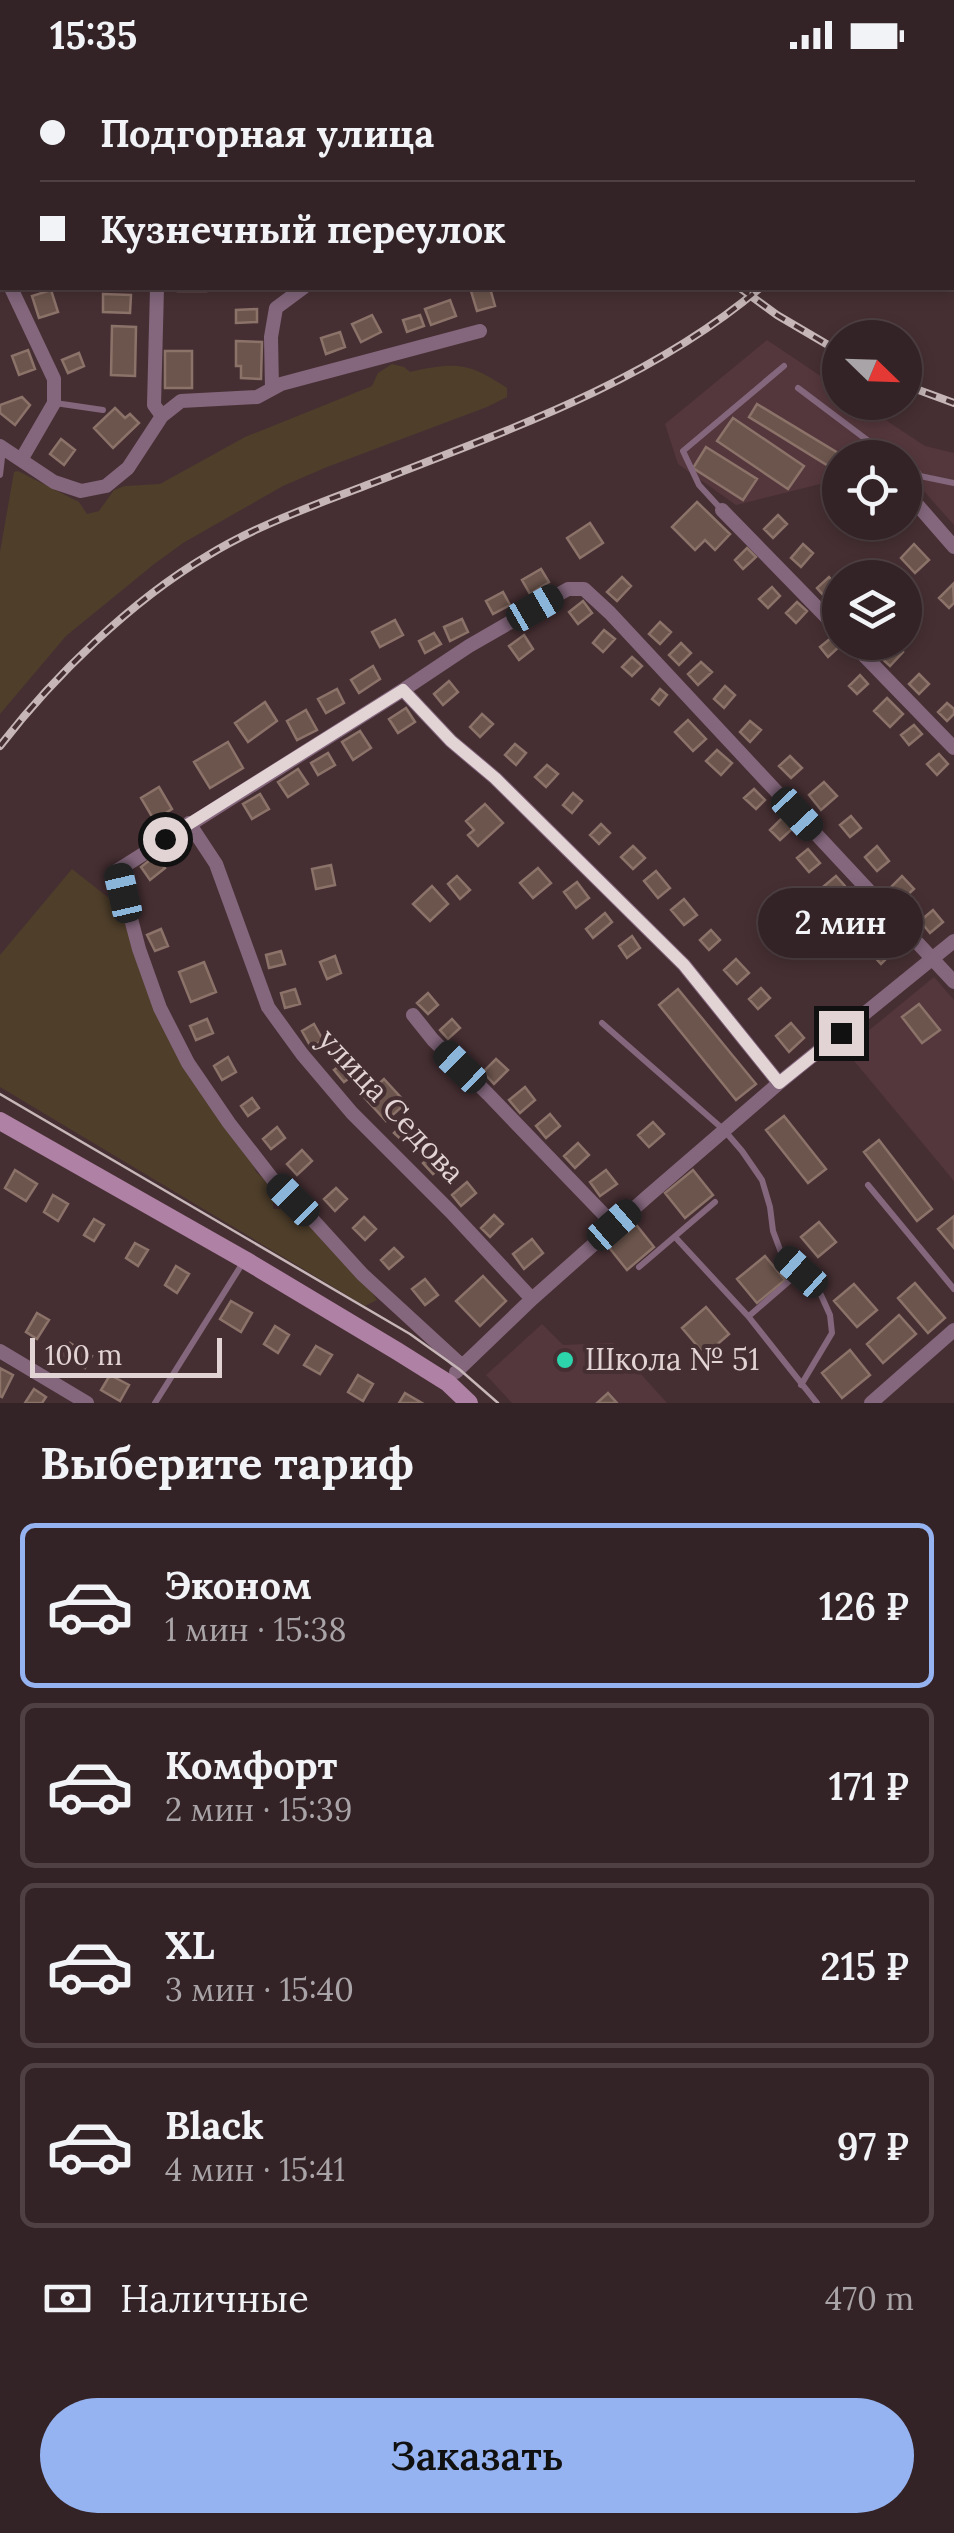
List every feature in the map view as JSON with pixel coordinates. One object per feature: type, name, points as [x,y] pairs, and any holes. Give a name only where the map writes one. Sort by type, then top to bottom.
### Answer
[{"type":"main road","points":[[0,1121],[244,1260],[448,1383],[469,1403]]},
{"type":"street","points":[[12,290],[54,379],[54,403],[21,460]]},
{"type":"street","points":[[157,290],[154,405],[162,416]]},
{"type":"street","points":[[272,389],[271,337],[276,308],[300,290]]},
{"type":"street","points":[[2,447],[54,482],[81,491],[106,486],[128,468],[162,416],[181,401],[257,397],[281,384],[480,331]]},
{"type":"street","points":[[722,510],[822,613]]},
{"type":"street","points":[[922,510],[954,547]]},
{"type":"street","points":[[461,1366],[362,1274],[274,1181],[229,1123],[188,1063],[160,1008],[118,870],[470,646],[568,590],[584,589],[954,982]]},
{"type":"street","points":[[868,660],[954,748]]},
{"type":"street","points":[[403,690],[684,965],[779,1083]]},
{"type":"street","name":"улица Седова","points":[[189,823],[216,864],[268,1006],[352,1114],[532,1300]]},
{"type":"street","points":[[448,1383],[461,1366],[614,1225],[779,1083],[954,941]]},
{"type":"street","points":[[412,1015],[614,1225]]},
{"type":"street","points":[[871,1403],[954,1330]]},
{"type":"street","points":[[0,1351],[87,1403]]},
{"type":"lane","points":[[722,510],[699,485],[683,451],[784,366]]},
{"type":"lane","points":[[798,388],[867,440]]},
{"type":"lane","points":[[54,403],[102,410]]},
{"type":"lane","points":[[0,475],[2,447]]},
{"type":"lane","points":[[922,475],[954,483]]},
{"type":"lane","points":[[933,959],[954,955]]},
{"type":"lane","points":[[602,1023],[724,1130],[762,1180],[782,1254],[821,1296],[830,1316],[832,1333],[801,1386]]},
{"type":"lane","points":[[868,1185],[954,1289]]},
{"type":"lane","points":[[639,1267],[715,1202]]},
{"type":"lane","points":[[676,1238],[748,1316],[817,1403]]},
{"type":"lane","points":[[155,1403],[244,1260]]},
{"type":"lane","points":[[748,1316],[801,1272]]},
{"type":"shaded area","points":[[767,340],[822,377],[822,420],[886,420],[916,440],[822,440],[822,484],[736,505],[678,464],[665,424]]},
{"type":"shaded area","points":[[392,364],[410,372],[461,366],[507,388],[507,397],[283,486],[183,543],[66,636],[0,714],[0,552],[14,472],[79,502],[87,514],[99,511],[114,490],[160,484],[245,437],[372,386],[378,373]]},
{"type":"shaded area","points":[[922,444],[954,453],[954,525],[922,489]]},
{"type":"shaded area","points":[[72,869],[119,906],[154,1008],[250,1156],[256,1172],[273,1187],[273,1209],[296,1209],[363,1278],[377,1300],[365,1306],[0,1087],[0,955]]},
{"type":"shaded area","points":[[934,977],[954,1000],[954,1181],[845,1050]]},
{"type":"shaded area","name":"Школа № 51","points":[[542,1324],[563,1345],[613,1343],[667,1403],[512,1403],[486,1375]]},
{"type":"building","points":[[51,290],[58,312],[39,318],[32,296]]},
{"type":"building","points":[[491,290],[495,306],[477,311],[471,291]]},
{"type":"building","points":[[103,294],[131,295],[130,313],[103,312]]},
{"type":"building","points":[[450,300],[456,316],[431,325],[425,309]]},
{"type":"building","points":[[257,309],[257,322],[236,323],[236,310]]},
{"type":"building","points":[[372,315],[381,332],[361,342],[352,324]]},
{"type":"building","points":[[420,315],[424,326],[407,332],[403,320]]},
{"type":"building","points":[[112,326],[136,327],[135,376],[111,375]]},
{"type":"building","points":[[340,332],[345,347],[326,354],[321,338]]},
{"type":"building","points":[[236,341],[262,342],[261,379],[241,378],[241,366],[236,366]]},
{"type":"building","points":[[28,350],[35,369],[19,375],[12,356]]},
{"type":"building","points":[[165,351],[192,351],[192,388],[165,388]]},
{"type":"building","points":[[79,353],[84,366],[68,373],[62,360]]},
{"type":"building","points":[[22,397],[30,405],[15,425],[0,413],[0,405]]},
{"type":"building","points":[[757,404],[822,443],[822,462],[749,417]]},
{"type":"building","points":[[115,408],[125,418],[130,414],[139,423],[113,448],[94,428]]},
{"type":"building","points":[[733,418],[804,466],[788,489],[717,441]]},
{"type":"building","points":[[61,439],[75,450],[64,465],[50,454]]},
{"type":"building","points":[[706,447],[757,479],[743,500],[693,468]]},
{"type":"building","points":[[697,502],[730,534],[715,550],[705,540],[695,550],[672,527]]},
{"type":"building","points":[[778,515],[787,524],[773,538],[764,529]]},
{"type":"building","points":[[590,523],[603,543],[580,558],[567,538]]},
{"type":"building","points":[[803,544],[813,553],[801,567],[791,558]]},
{"type":"building","points":[[914,544],[929,560],[922,566],[922,560],[901,558]]},
{"type":"building","points":[[747,548],[756,557],[743,569],[735,560]]},
{"type":"building","points":[[541,569],[549,582],[530,594],[522,580]]},
{"type":"building","points":[[622,577],[631,586],[617,601],[607,592]]},
{"type":"building","points":[[953,584],[954,603],[949,608],[939,598]]},
{"type":"building","points":[[772,587],[780,596],[768,608],[759,599]]},
{"type":"building","points":[[503,592],[510,605],[493,614],[486,601]]},
{"type":"building","points":[[583,601],[592,613],[578,624],[569,612]]},
{"type":"building","points":[[797,602],[807,611],[796,623],[786,613]]},
{"type":"building","points":[[462,619],[468,632],[450,641],[444,627]]},
{"type":"building","points":[[395,620],[403,635],[380,647],[372,632]]},
{"type":"building","points":[[660,622],[671,632],[660,644],[649,634]]},
{"type":"building","points":[[604,630],[615,639],[603,652],[593,643]]},
{"type":"building","points":[[434,633],[441,644],[425,653],[419,641]]},
{"type":"building","points":[[524,635],[533,649],[519,660],[509,646]]},
{"type":"building","points":[[681,643],[691,653],[679,665],[669,655]]},
{"type":"building","points":[[632,657],[642,666],[632,676],[622,667]]},
{"type":"building","points":[[701,662],[712,672],[698,685],[688,674]]},
{"type":"building","points":[[373,666],[380,679],[359,693],[351,680]]},
{"type":"building","points":[[919,674],[929,684],[919,694],[909,684]]},
{"type":"building","points":[[860,675],[868,684],[857,694],[849,686]]},
{"type":"building","points":[[449,681],[458,692],[443,705],[434,694]]},
{"type":"building","points":[[725,686],[735,695],[724,708],[714,699]]},
{"type":"building","points":[[337,689],[344,703],[326,713],[318,699]]},
{"type":"building","points":[[660,689],[667,695],[659,705],[652,699]]},
{"type":"building","points":[[887,698],[903,714],[890,727],[874,711]]},
{"type":"building","points":[[265,702],[277,721],[248,742],[235,723]]},
{"type":"building","points":[[947,703],[954,714],[947,721],[938,712]]},
{"type":"building","points":[[406,708],[415,722],[398,733],[389,719]]},
{"type":"building","points":[[306,710],[317,730],[297,740],[287,721]]},
{"type":"building","points":[[482,714],[493,724],[480,737],[470,727]]},
{"type":"building","points":[[688,720],[706,739],[693,751],[675,732]]},
{"type":"building","points":[[750,721],[761,730],[750,742],[740,732]]},
{"type":"building","points":[[914,725],[922,734],[909,745],[901,735]]},
{"type":"building","points":[[360,731],[371,748],[353,760],[342,742]]},
{"type":"building","points":[[228,742],[243,768],[210,788],[194,762]]},
{"type":"building","points":[[515,744],[526,753],[516,765],[505,755]]},
{"type":"building","points":[[717,750],[732,763],[721,775],[706,761]]},
{"type":"building","points":[[328,753],[335,765],[318,775],[311,763]]},
{"type":"building","points":[[939,754],[948,764],[937,775],[927,764]]},
{"type":"building","points":[[790,756],[802,768],[791,778],[779,766]]},
{"type":"building","points":[[547,765],[558,774],[546,787],[535,777]]},
{"type":"building","points":[[298,769],[308,784],[288,797],[278,782]]},
{"type":"building","points":[[824,782],[837,796],[821,810],[809,795]]},
{"type":"building","points":[[159,787],[172,809],[154,820],[141,798]]},
{"type":"building","points":[[754,789],[765,800],[756,809],[744,798]]},
{"type":"building","points":[[573,793],[582,801],[572,813],[563,805]]},
{"type":"building","points":[[260,794],[269,809],[252,819],[243,804]]},
{"type":"building","points":[[485,804],[503,823],[478,846],[468,835],[474,830],[466,821]]},
{"type":"building","points":[[851,816],[861,828],[850,837],[840,825]]},
{"type":"building","points":[[782,818],[792,829],[780,840],[770,830]]},
{"type":"building","points":[[601,824],[610,833],[599,844],[590,835]]},
{"type":"building","points":[[633,846],[645,858],[633,869],[621,857]]},
{"type":"building","points":[[877,846],[889,861],[877,871],[865,857]]},
{"type":"building","points":[[808,849],[820,863],[809,872],[797,858]]},
{"type":"building","points":[[155,856],[165,868],[150,880],[141,867]]},
{"type":"building","points":[[331,865],[335,885],[316,889],[312,869]]},
{"type":"building","points":[[538,868],[551,883],[533,898],[520,883]]},
{"type":"building","points":[[656,871],[670,888],[658,898],[644,881]]},
{"type":"building","points":[[457,876],[470,890],[460,899],[448,884]]},
{"type":"building","points":[[836,876],[853,895],[840,907],[823,887]]},
{"type":"building","points":[[902,876],[914,889],[902,900],[891,887]]},
{"type":"building","points":[[577,882],[589,898],[576,908],[564,892]]},
{"type":"building","points":[[432,886],[448,904],[430,921],[413,904]]},
{"type":"building","points":[[684,899],[697,915],[684,925],[671,910]]},
{"type":"building","points":[[866,910],[878,924],[864,936],[852,921]]},
{"type":"building","points":[[933,910],[943,922],[930,933],[920,921]]},
{"type":"building","points":[[605,913],[612,922],[593,938],[586,929]]},
{"type":"building","points":[[161,929],[168,946],[155,951],[147,935]]},
{"type":"building","points":[[711,930],[720,940],[709,950],[700,940]]},
{"type":"building","points":[[632,936],[640,948],[627,958],[619,946]]},
{"type":"building","points":[[883,938],[895,950],[881,964],[869,951]]},
{"type":"building","points":[[281,951],[285,964],[269,968],[266,955]]},
{"type":"building","points":[[335,956],[341,973],[327,979],[320,962]]},
{"type":"building","points":[[736,959],[749,973],[737,984],[724,970]]},
{"type":"building","points":[[204,962],[216,992],[191,1002],[179,972]]},
{"type":"building","points":[[761,988],[770,998],[758,1009],[749,999]]},
{"type":"building","points":[[295,989],[300,1004],[285,1008],[281,993]]},
{"type":"building","points":[[678,989],[756,1084],[736,1100],[659,1005]]},
{"type":"building","points":[[428,993],[438,1005],[428,1014],[417,1003]]},
{"type":"building","points":[[919,1004],[940,1030],[922,1043],[902,1017]]},
{"type":"building","points":[[207,1019],[213,1033],[196,1040],[190,1026]]},
{"type":"building","points":[[452,1019],[460,1028],[448,1039],[440,1030]]},
{"type":"building","points":[[791,1023],[804,1038],[789,1052],[776,1036]]},
{"type":"building","points":[[314,1024],[323,1040],[311,1047],[302,1031]]},
{"type":"building","points":[[228,1057],[236,1072],[222,1080],[214,1066]]},
{"type":"building","points":[[496,1059],[508,1070],[494,1084],[483,1072]]},
{"type":"building","points":[[346,1061],[356,1073],[344,1082],[334,1070]]},
{"type":"building","points":[[384,1079],[406,1103],[386,1121],[364,1097]]},
{"type":"building","points":[[525,1087],[535,1100],[520,1113],[509,1100]]},
{"type":"building","points":[[252,1098],[259,1108],[248,1116],[241,1106]]},
{"type":"building","points":[[550,1114],[560,1126],[546,1138],[536,1126]]},
{"type":"building","points":[[784,1116],[826,1169],[808,1183],[766,1130]]},
{"type":"building","points":[[653,1122],[664,1134],[649,1147],[638,1135]]},
{"type":"building","points":[[403,1124],[414,1134],[405,1143],[394,1133]]},
{"type":"building","points":[[277,1127],[285,1138],[271,1149],[263,1139]]},
{"type":"building","points":[[879,1140],[932,1209],[917,1221],[864,1152]]},
{"type":"building","points":[[578,1143],[589,1155],[575,1168],[564,1156]]},
{"type":"building","points":[[302,1150],[312,1161],[297,1175],[287,1164]]},
{"type":"building","points":[[436,1152],[445,1164],[433,1174],[423,1163]]},
{"type":"building","points":[[15,1170],[37,1184],[26,1201],[5,1188]]},
{"type":"building","points":[[606,1170],[617,1184],[600,1196],[590,1182]]},
{"type":"building","points":[[693,1170],[713,1195],[685,1218],[665,1193]]},
{"type":"building","points":[[467,1182],[476,1193],[461,1206],[452,1195]]},
{"type":"building","points":[[336,1188],[347,1199],[335,1211],[324,1199]]},
{"type":"building","points":[[53,1195],[68,1204],[58,1221],[44,1212]]},
{"type":"building","points":[[494,1215],[503,1224],[490,1237],[481,1228]]},
{"type":"building","points":[[954,1216],[954,1248],[938,1229]]},
{"type":"building","points":[[364,1217],[376,1229],[365,1240],[353,1228]]},
{"type":"building","points":[[94,1219],[104,1225],[94,1241],[84,1235]]},
{"type":"building","points":[[634,1222],[654,1247],[627,1270],[607,1245]]},
{"type":"building","points":[[819,1222],[836,1242],[818,1257],[801,1237]]},
{"type":"building","points":[[532,1239],[543,1253],[524,1269],[513,1254]]},
{"type":"building","points":[[135,1243],[148,1250],[138,1266],[126,1258]]},
{"type":"building","points":[[394,1248],[403,1257],[389,1269],[381,1260]]},
{"type":"building","points":[[765,1256],[785,1280],[757,1303],[737,1279]]},
{"type":"building","points":[[176,1266],[189,1274],[177,1293],[165,1285]]},
{"type":"building","points":[[483,1276],[506,1301],[480,1326],[456,1301]]},
{"type":"building","points":[[425,1279],[438,1295],[425,1305],[412,1289]]},
{"type":"building","points":[[915,1283],[945,1318],[928,1333],[898,1298]]},
{"type":"building","points":[[854,1284],[877,1310],[857,1327],[834,1301]]},
{"type":"building","points":[[231,1301],[252,1313],[241,1332],[220,1319]]},
{"type":"building","points":[[706,1307],[729,1334],[705,1355],[682,1328]]},
{"type":"building","points":[[37,1313],[49,1320],[37,1339],[26,1332]]},
{"type":"building","points":[[899,1315],[916,1334],[883,1363],[867,1344]]},
{"type":"building","points":[[275,1326],[289,1335],[278,1353],[264,1344]]},
{"type":"building","points":[[70,1343],[92,1356],[85,1368],[62,1355]]},
{"type":"building","points":[[316,1346],[332,1355],[320,1374],[304,1365]]},
{"type":"building","points":[[850,1350],[870,1375],[842,1398],[822,1373]]},
{"type":"building","points":[[0,1368],[13,1375],[2,1397],[0,1396]]},
{"type":"building","points":[[110,1375],[129,1385],[120,1401],[101,1390]]},
{"type":"building","points":[[358,1375],[373,1384],[363,1401],[348,1392]]},
{"type":"building","points":[[34,1389],[46,1397],[42,1403],[25,1403]]},
{"type":"building","points":[[405,1393],[422,1403],[399,1403]]},
{"type":"building","points":[[608,1393],[617,1403],[597,1403]]},
{"type":"tram line","points":[[0,1094],[410,1334],[498,1403]]},
{"type":"railway","points":[[743,290],[822,341]]},
{"type":"railway","points":[[0,746],[44,693],[122,617],[207,556],[286,517],[522,424],[622,378],[717,322],[757,290]]},
{"type":"railway","points":[[922,391],[954,403]]},
{"type":"place","name":"Школа № 51","points":[[565,1360]]},
{"type":"route","points":[[165,839],[403,690],[684,965],[779,1083],[841,1033]]}]
